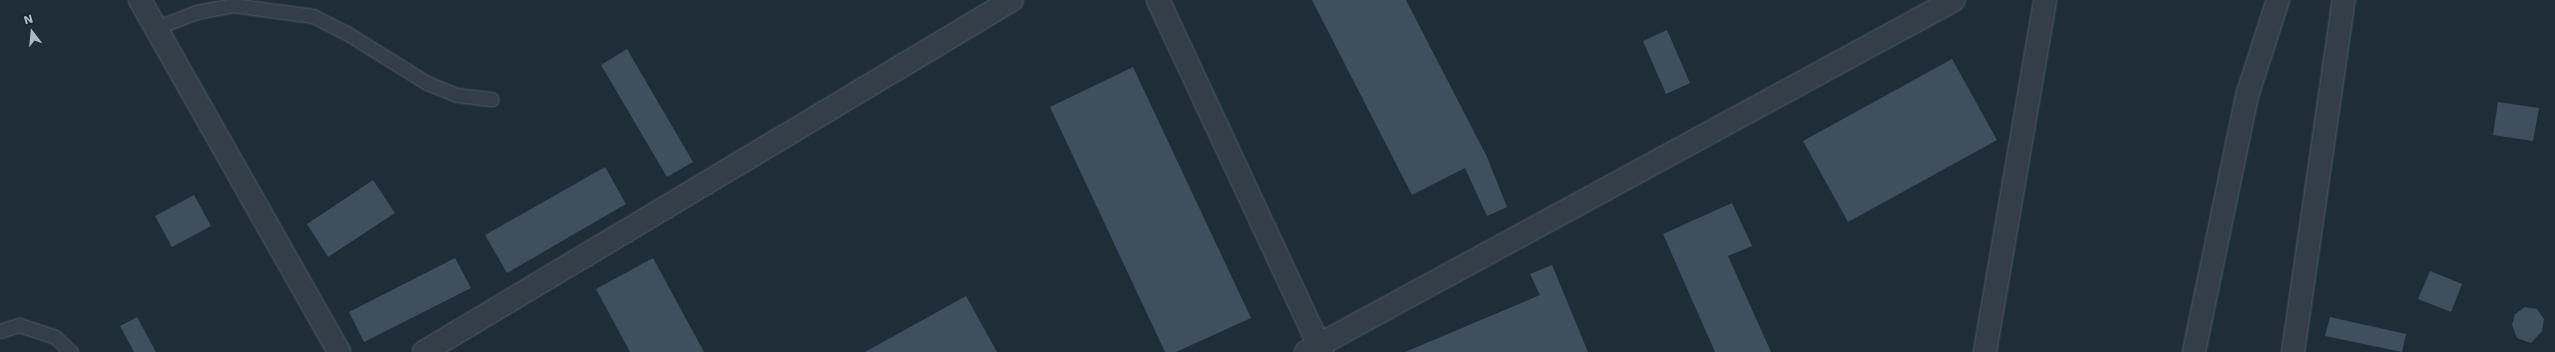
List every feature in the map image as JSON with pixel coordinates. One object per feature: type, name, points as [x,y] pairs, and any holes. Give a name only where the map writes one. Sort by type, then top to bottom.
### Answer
[{"type":"street","points":[[140,0],[339,352]]},
{"type":"street","points":[[424,352],[1012,0]]},
{"type":"street","points":[[1158,0],[1315,350],[1954,0]]},
{"type":"street","points":[[1985,352],[2045,0]]},
{"type":"street","points":[[2194,352],[2247,96],[2278,0]]},
{"type":"street","points":[[2292,352],[2344,0]]},
{"type":"lane","points":[[155,28],[198,12],[232,5],[313,16],[345,32],[427,84],[457,95],[492,99]]},
{"type":"lane","points":[[0,331],[19,325],[55,337],[71,352]]},
{"type":"building","points":[[1312,0],[1406,0],[1487,157],[1507,207],[1487,216],[1465,168],[1412,195]]},
{"type":"building","points":[[1667,30],[1690,83],[1666,94],[1643,41]]},
{"type":"building","points":[[627,49],[693,162],[667,177],[601,65]]},
{"type":"building","points":[[1952,59],[1997,140],[1848,222],[1803,141]]},
{"type":"building","points":[[1133,67],[1251,318],[1176,352],[1165,352],[1050,107]]},
{"type":"building","points":[[2498,102],[2539,108],[2533,141],[2493,135]]},
{"type":"building","points":[[605,167],[626,204],[507,273],[485,235]]},
{"type":"building","points":[[373,180],[395,213],[328,257],[307,224]]},
{"type":"building","points":[[194,195],[211,226],[172,247],[155,216]]},
{"type":"building","points":[[1732,203],[1752,246],[1728,256],[1771,352],[1715,352],[1663,234]]},
{"type":"building","points":[[455,258],[471,288],[364,342],[349,312]]},
{"type":"building","points":[[653,258],[704,352],[630,352],[596,289]]},
{"type":"building","points":[[1552,265],[1588,352],[1405,352],[1540,295],[1530,274]]},
{"type":"building","points":[[2430,271],[2462,284],[2451,312],[2418,299]]},
{"type":"building","points":[[966,296],[997,352],[865,352]]},
{"type":"building","points":[[2525,307],[2537,309],[2544,319],[2542,331],[2531,343],[2517,338],[2512,325],[2515,314]]},
{"type":"building","points":[[137,317],[156,352],[134,352],[120,326]]},
{"type":"building","points":[[2330,317],[2406,334],[2402,352],[2325,336]]}]
